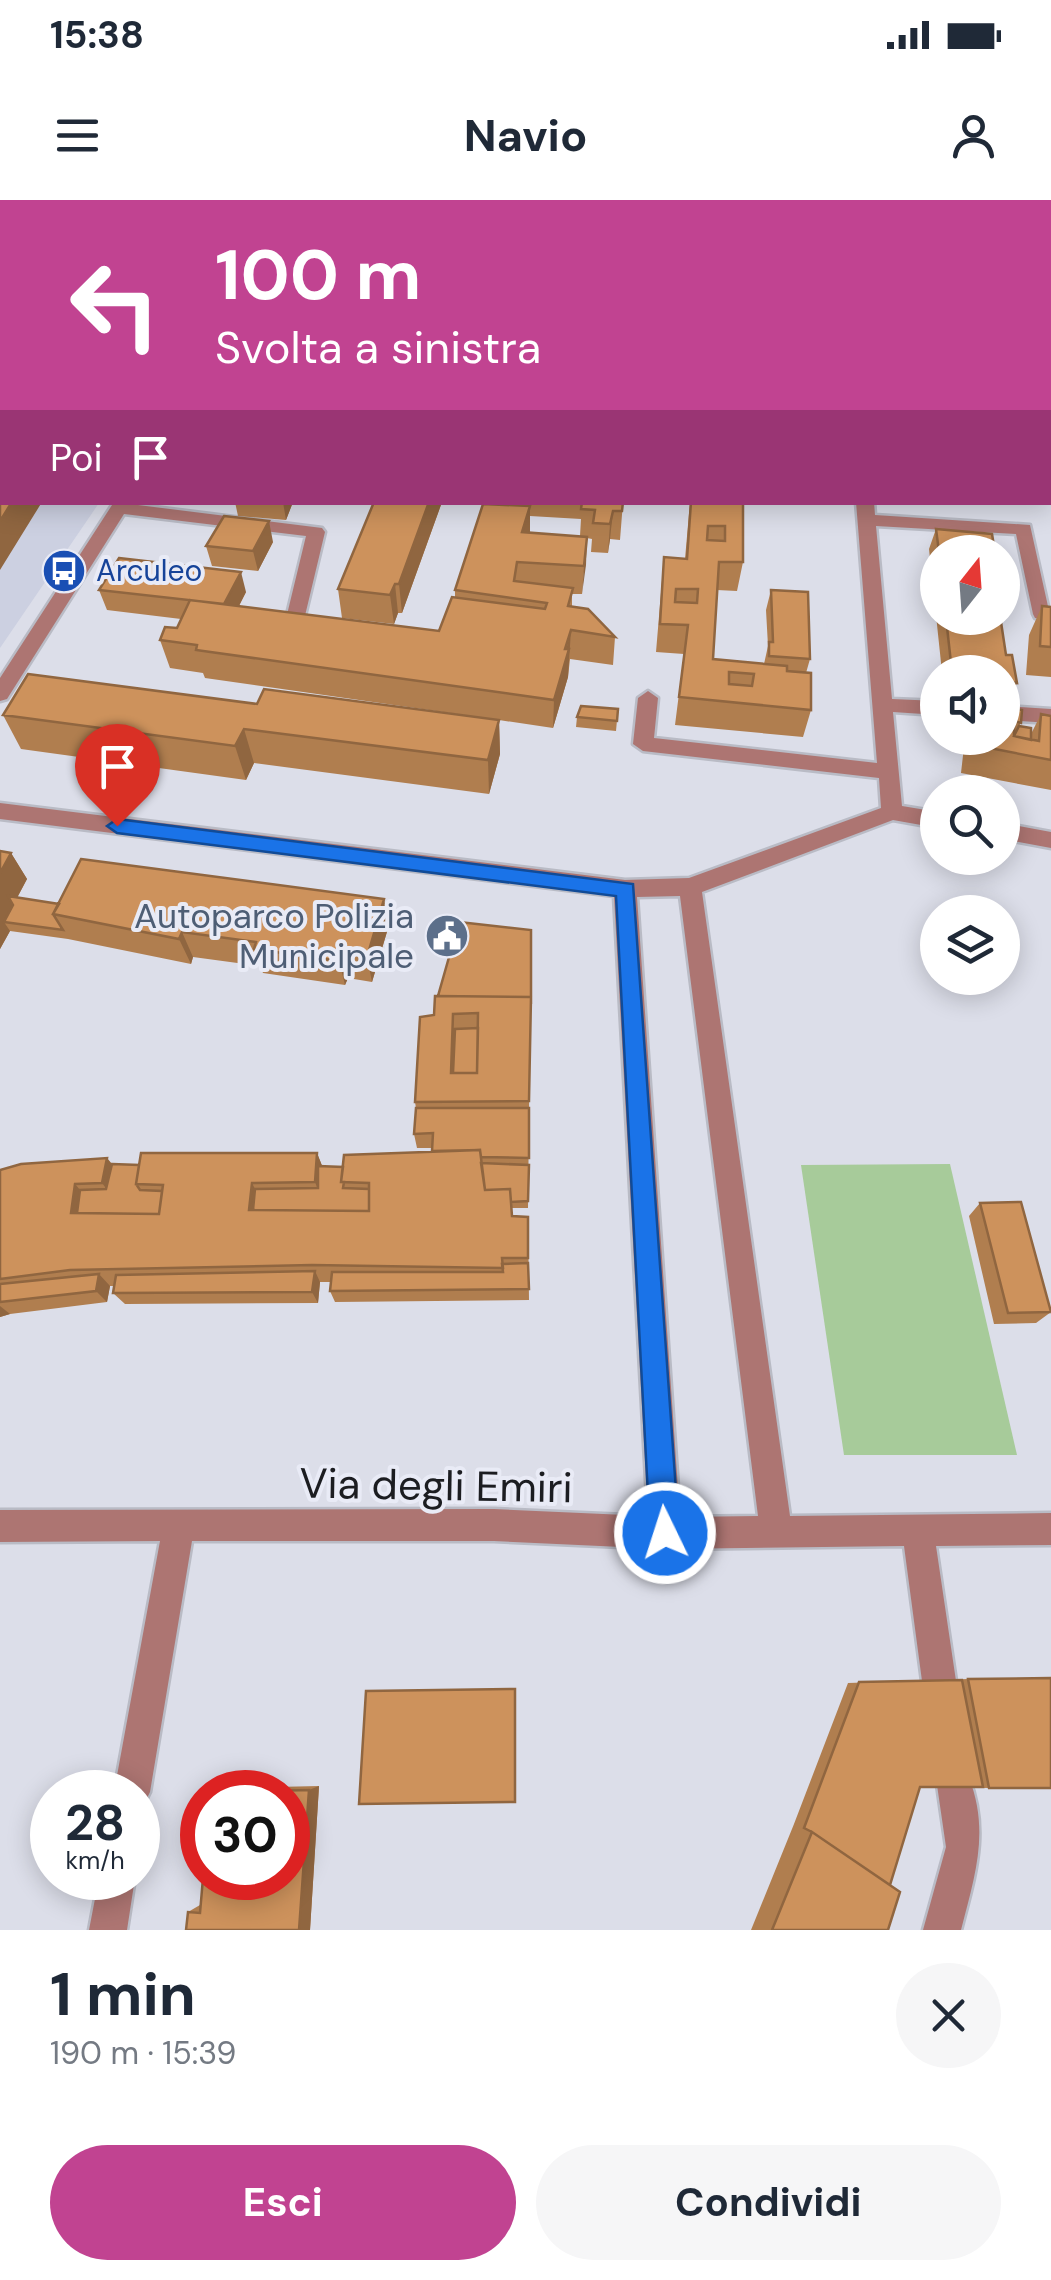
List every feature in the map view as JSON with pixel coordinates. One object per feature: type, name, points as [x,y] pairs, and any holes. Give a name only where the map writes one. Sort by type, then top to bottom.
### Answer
[{"type":"street","points":[[0,694],[121,505],[316,532],[293,627],[338,639]]},
{"type":"street","points":[[892,812],[866,511],[1024,530],[1042,614],[1051,614]]},
{"type":"street","points":[[648,698],[642,744],[889,772]]},
{"type":"street","points":[[883,705],[920,707]]},
{"type":"street","points":[[1020,714],[1051,716]]},
{"type":"street","points":[[0,811],[626,890],[690,887],[892,812],[920,817]]},
{"type":"street","points":[[1020,834],[1051,840]]},
{"type":"street","points":[[690,887],[776,1532]]},
{"type":"street","points":[[626,890],[665,1533]]},
{"type":"street","points":[[136,1770],[179,1524]]},
{"type":"street","name":"Via degli Emiri","points":[[0,1526],[494,1525],[665,1533],[1051,1529]]},
{"type":"street","points":[[918,1530],[940,1681]]},
{"type":"street","points":[[942,1930],[964,1847],[955,1785]]},
{"type":"street","points":[[108,1930],[113,1900]]},
{"type":"shaded area","points":[[0,505],[98,505],[0,648]]},
{"type":"green space","points":[[950,1164],[1017,1455],[844,1455],[801,1165]]},
{"type":"building","points":[[0,505],[10,505],[0,521]]},
{"type":"building","points":[[373,505],[428,505],[399,584],[395,584],[390,595],[338,589]]},
{"type":"building","points":[[483,505],[530,506],[522,532],[587,537],[584,566],[517,562],[514,581],[573,588],[568,606],[588,609],[615,637],[571,630],[554,700],[196,650],[197,645],[160,640],[165,627],[177,628],[190,600],[439,631],[452,597],[545,609],[547,603],[455,590]]},
{"type":"building","points":[[582,505],[623,505],[622,511],[613,511],[610,524],[593,523],[595,510],[581,509]]},
{"type":"building","points":[[691,505],[743,505],[743,562],[719,562],[713,659],[787,666],[787,671],[811,673],[811,710],[679,697],[688,625],[660,624],[664,557],[687,559]],"holes":[[[708,526],[725,526],[725,541],[707,540]],[[676,589],[698,589],[697,603],[675,602]],[[729,672],[754,674],[752,686],[729,684]]]},
{"type":"building","points":[[224,516],[269,521],[253,551],[206,546]]},
{"type":"building","points":[[936,529],[992,535],[937,535]]},
{"type":"building","points":[[119,558],[241,572],[224,604],[99,590]]},
{"type":"building","points":[[771,590],[808,592],[810,659],[769,656],[769,642],[773,642]]},
{"type":"building","points":[[1042,606],[1051,607],[1051,647],[1040,646]]},
{"type":"building","points":[[948,635],[1003,635],[1006,655],[950,655]]},
{"type":"building","points":[[28,674],[257,704],[264,689],[499,720],[488,760],[244,729],[235,746],[3,715]]},
{"type":"building","points":[[581,706],[618,709],[617,721],[577,717]]},
{"type":"building","points":[[1041,714],[1051,716],[1051,760],[1020,754],[1020,737],[1039,741]]},
{"type":"building","points":[[1020,726],[1031,728],[1031,740],[1020,737]]},
{"type":"building","points":[[0,851],[11,853],[0,873]]},
{"type":"building","points":[[81,859],[384,899],[367,957],[342,953],[339,961],[254,949],[256,942],[182,932],[179,939],[53,914]]},
{"type":"building","points":[[8,896],[59,904],[53,914],[63,930],[4,922],[13,905]]},
{"type":"building","points":[[459,922],[531,930],[531,997],[438,996]]},
{"type":"building","points":[[435,996],[531,997],[529,1101],[415,1102],[420,1017],[434,1015]],"holes":[[[478,1013],[477,1073],[451,1073],[453,1014]]]},
{"type":"building","points":[[478,1028],[477,1073],[453,1073],[455,1029]]},
{"type":"building","points":[[416,1108],[529,1108],[529,1158],[481,1157],[480,1150],[432,1151],[433,1133],[414,1134]]},
{"type":"building","points":[[480,1150],[485,1190],[510,1189],[512,1216],[528,1217],[528,1258],[502,1258],[503,1268],[312,1265],[70,1270],[0,1279],[0,1170],[21,1164],[107,1158],[102,1183],[75,1184],[71,1213],[159,1214],[163,1185],[136,1184],[141,1153],[317,1153],[315,1182],[252,1183],[249,1210],[369,1211],[369,1183],[341,1182],[344,1155]]},
{"type":"building","points":[[481,1163],[529,1165],[528,1201],[511,1202],[510,1189],[485,1190]]},
{"type":"building","points":[[112,1164],[139,1165],[136,1184],[140,1190],[162,1191],[159,1214],[77,1213],[80,1190],[106,1189]]},
{"type":"building","points":[[318,1166],[343,1167],[343,1188],[369,1189],[369,1211],[253,1210],[255,1189],[318,1188]]},
{"type":"building","points":[[1021,1202],[1051,1312],[1008,1313],[980,1203]]},
{"type":"building","points":[[528,1263],[529,1289],[330,1291],[332,1272],[503,1272],[502,1264]]},
{"type":"building","points":[[315,1271],[312,1292],[113,1293],[116,1275]]},
{"type":"building","points":[[99,1274],[96,1291],[0,1302],[0,1284]]},
{"type":"building","points":[[1051,1678],[1051,1788],[989,1788],[968,1679]]},
{"type":"building","points":[[962,1680],[983,1787],[920,1787],[890,1885],[804,1828],[859,1682]]},
{"type":"building","points":[[515,1689],[515,1802],[359,1804],[366,1691]]},
{"type":"building","points":[[812,1832],[900,1892],[888,1930],[772,1930]]},
{"type":"building","points":[[201,1900],[301,1900],[299,1930],[186,1930],[188,1912],[200,1913]]},
{"type":"place","name":"Arculeo","points":[[64,571]]},
{"type":"place","name":"Autoparco Polizia Municipale","points":[[447,936]]},
{"type":"route","points":[[117,826],[626,890],[665,1533]]}]
